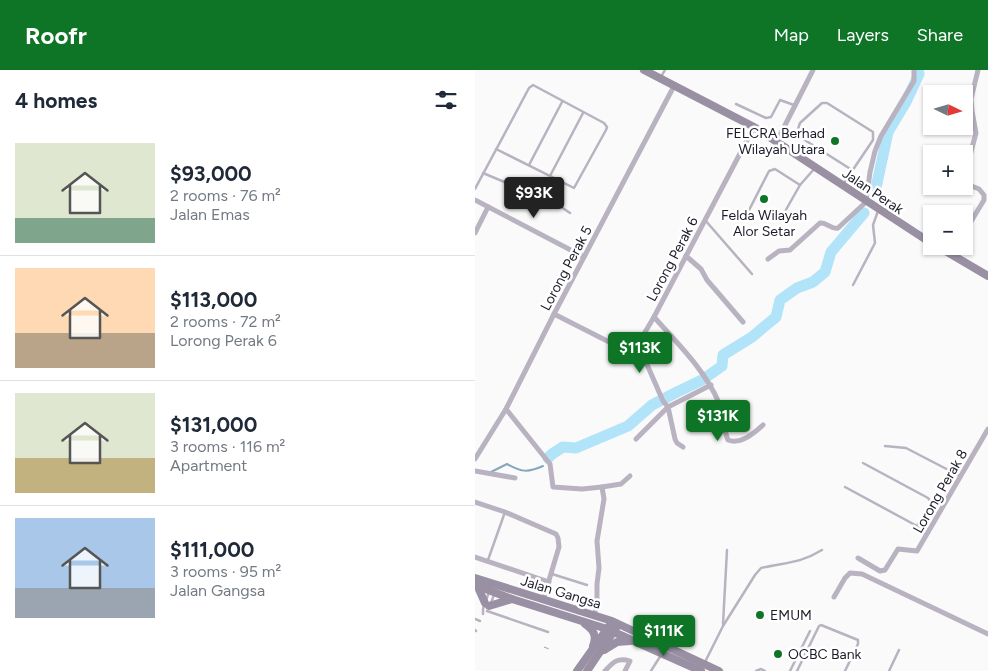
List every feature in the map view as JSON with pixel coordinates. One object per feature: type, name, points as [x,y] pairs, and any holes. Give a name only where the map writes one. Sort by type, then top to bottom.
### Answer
[{"type":"main road","name":"Jalan Perak","points":[[644,70],[754,127],[923,238]]},
{"type":"main road","points":[[953,255],[988,276]]},
{"type":"main road","points":[[476,583],[487,607],[512,599]]},
{"type":"main road","name":"Jalan Gangsa","points":[[476,583],[594,615],[615,623],[703,667]]},
{"type":"main road","name":"Jalan Gangsa","points":[[494,588],[512,599],[610,631],[662,654],[719,671]]},
{"type":"main road","points":[[582,621],[594,633],[595,653]]},
{"type":"main road","points":[[587,671],[595,653],[615,623]]},
{"type":"main road","points":[[577,671],[595,653],[617,642],[632,640]]},
{"type":"street","points":[[777,141],[813,70]]},
{"type":"street","points":[[768,259],[779,252],[790,250],[820,223],[838,228],[866,202],[868,181],[875,151],[881,136],[913,81],[914,70]]},
{"type":"street","points":[[973,145],[976,133],[971,111],[971,99],[978,70]]},
{"type":"street","name":"Lorong Perak 5","points":[[475,459],[506,409],[674,86]]},
{"type":"street","name":"Lorong Perak 6","points":[[638,344],[687,256],[754,127]]},
{"type":"street","points":[[973,187],[983,192],[984,200],[973,218]]},
{"type":"street","points":[[475,200],[584,257]]},
{"type":"street","points":[[475,233],[488,207]]},
{"type":"street","points":[[687,256],[701,269],[707,280],[743,322]]},
{"type":"street","points":[[554,314],[621,348],[631,349],[638,344],[663,401],[668,407],[675,439],[683,447]]},
{"type":"street","points":[[654,317],[711,385],[722,410],[728,440],[734,442],[748,437],[763,425]]},
{"type":"street","points":[[636,439],[668,407],[711,385]]},
{"type":"street","points":[[506,409],[550,464],[553,488],[582,489],[602,487],[621,484],[630,476]]},
{"type":"street","name":"Lorong Perak 8","points":[[858,558],[876,569],[885,570],[898,549],[917,551],[988,429]]},
{"type":"street","points":[[475,471],[515,478]]},
{"type":"street","points":[[594,615],[597,606],[599,568],[597,541],[604,499],[602,487]]},
{"type":"street","points":[[475,502],[505,512],[556,534],[559,547],[543,600]]},
{"type":"street","points":[[475,557],[549,582]]},
{"type":"street","points":[[834,597],[850,573],[862,574],[988,634]]},
{"type":"street","points":[[605,671],[612,663],[621,659],[630,661],[625,671]]},
{"type":"lane","points":[[660,79],[665,70]]},
{"type":"lane","points":[[475,189],[483,173],[529,88],[533,85],[607,127],[574,188],[496,149]]},
{"type":"lane","points":[[736,104],[766,118],[771,117],[780,100],[795,106]]},
{"type":"lane","points":[[529,165],[562,102]]},
{"type":"lane","points":[[842,185],[873,140],[873,132],[827,103],[822,103],[800,123],[797,132],[800,136],[852,170]]},
{"type":"lane","points":[[550,176],[583,114]]},
{"type":"lane","points":[[783,216],[801,185],[816,167]]},
{"type":"lane","points":[[744,220],[769,171],[775,170],[801,185]]},
{"type":"lane","points":[[483,173],[557,204],[570,213]]},
{"type":"lane","points":[[853,285],[875,243],[873,225],[878,210]]},
{"type":"lane","points":[[705,220],[752,274]]},
{"type":"lane","points":[[885,446],[906,448],[961,476]]},
{"type":"lane","points":[[863,463],[929,498],[931,505],[917,526]]},
{"type":"lane","points":[[845,487],[917,526],[926,537]]},
{"type":"lane","points":[[488,562],[505,512]]},
{"type":"lane","points":[[723,626],[727,550]]},
{"type":"lane","points":[[703,667],[723,626],[761,568],[792,563],[808,558],[822,550]]},
{"type":"lane","points":[[552,574],[587,585]]},
{"type":"lane","points":[[487,607],[494,588]]},
{"type":"lane","points":[[487,607],[494,588]]},
{"type":"lane","points":[[487,607],[547,632]]},
{"type":"lane","points":[[475,619],[480,621]]},
{"type":"lane","points":[[797,671],[821,625],[858,640],[858,644],[845,671]]},
{"type":"lane","points":[[790,671],[810,630]]},
{"type":"lane","points":[[889,671],[899,650]]},
{"type":"lane","points":[[652,671],[662,654]]},
{"type":"lane","points":[[756,671],[761,669],[765,671]]},
{"type":"path","points":[[544,647],[549,649]]},
{"type":"waterway","points":[[876,188],[888,132],[906,102],[919,74],[918,70]]},
{"type":"waterway","points":[[548,458],[563,447],[576,448],[628,426],[652,405],[702,380],[722,366],[723,355],[752,337],[776,317],[780,300],[797,288],[813,282],[825,272],[831,252],[864,213]]},
{"type":"waterway","points":[[491,472],[507,464],[525,471],[543,466]]},
{"type":"place","name":"FELCRA Berhad Wilayah Utara","points":[[835,141]]},
{"type":"place","name":"Felda Wilayah Alor Setar","points":[[764,199]]},
{"type":"place","name":"EMUM","points":[[760,615]]},
{"type":"place","name":"OCBC Bank","points":[[778,654]]}]
